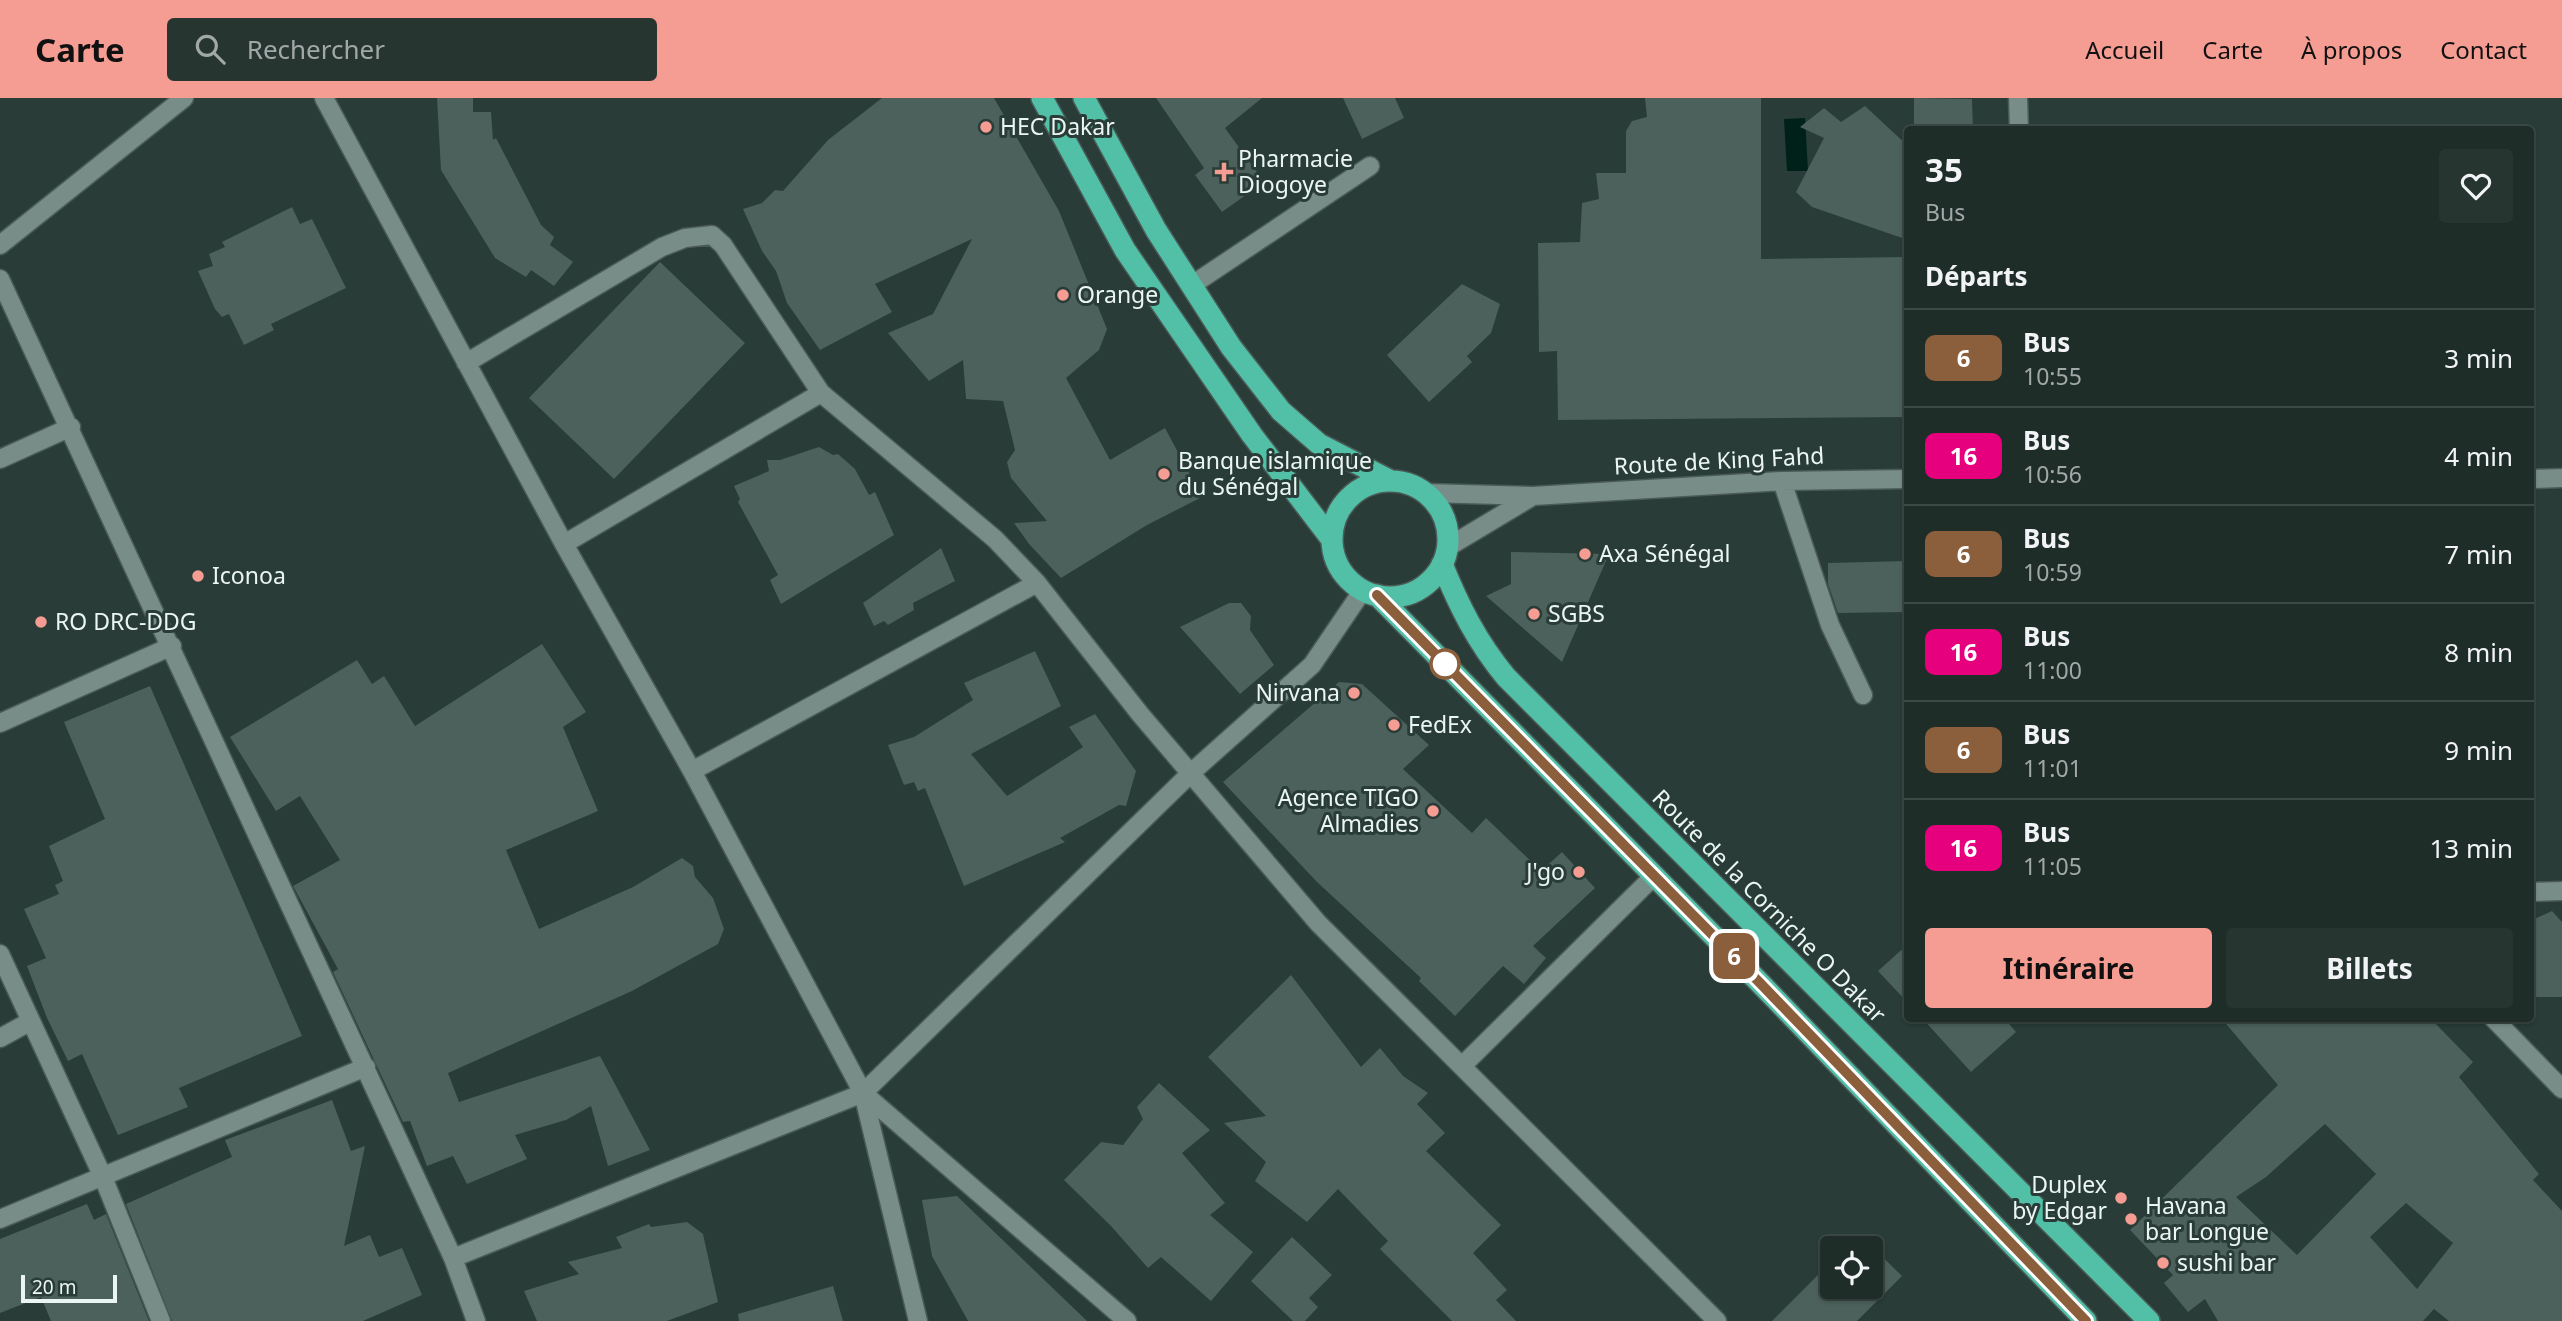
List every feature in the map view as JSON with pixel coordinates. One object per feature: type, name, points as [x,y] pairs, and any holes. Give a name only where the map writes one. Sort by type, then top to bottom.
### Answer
[{"type":"highway","points":[[1042,98],[1125,250],[1252,435],[1332,540],[1341,569],[1370,593],[1654,876],[2086,1321]]},
{"type":"highway","points":[[1084,98],[1156,230],[1231,347],[1281,411],[1319,444],[1391,481]]},
{"type":"highway","points":[[1332,540],[1338,514],[1354,494],[1378,482],[1410,484],[1426,493],[1444,518],[1445,556],[1435,575],[1415,591],[1390,597],[1370,593]]},
{"type":"highway","name":"Route de la Corniche O Dakar","points":[[1445,556],[1462,614],[1483,649],[1506,677],[2149,1321]]},
{"type":"street","points":[[0,245],[184,98]]},
{"type":"street","points":[[324,98],[564,544],[692,771],[863,1093],[918,1321]]},
{"type":"street","points":[[2018,98],[2019,126]]},
{"type":"street","points":[[1192,285],[1370,166]]},
{"type":"street","points":[[466,363],[662,247],[703,234],[712,235],[723,245],[821,393],[986,531],[1037,583],[1140,714],[1318,922],[1717,1321]]},
{"type":"street","points":[[0,279],[366,1067],[453,1258],[475,1321]]},
{"type":"street","points":[[564,544],[821,393]]},
{"type":"street","points":[[0,459],[71,427]]},
{"type":"street","points":[[2534,479],[2562,478]]},
{"type":"street","name":"Route de King Fahd","points":[[1426,493],[1533,496],[1782,481],[1904,479]]},
{"type":"street","points":[[1782,481],[1830,625],[1863,695]]},
{"type":"street","name":"Route de King Fahd","points":[[1445,556],[1533,496]]},
{"type":"street","points":[[692,771],[1037,583]]},
{"type":"street","points":[[453,1258],[863,1093],[1192,772],[1312,665],[1370,593]]},
{"type":"street","points":[[0,723],[172,646]]},
{"type":"street","points":[[1462,1066],[1654,876]]},
{"type":"street","points":[[2534,892],[2562,891]]},
{"type":"street","points":[[0,954],[103,1177],[161,1321]]},
{"type":"street","points":[[0,1038],[31,1021]]},
{"type":"street","points":[[2497,1022],[2562,1088]]},
{"type":"street","points":[[0,1219],[366,1067]]},
{"type":"street","points":[[863,1093],[1127,1321]]},
{"type":"shaded area","points":[[1805,118],[1808,171],[1787,171],[1784,119]]},
{"type":"building","points":[[437,98],[473,98],[473,112],[491,112],[493,140],[496,138],[541,225],[554,237],[550,245],[573,262],[554,286],[531,270],[526,277],[495,258],[441,170]]},
{"type":"building","points":[[882,98],[994,98],[1059,211],[1107,329],[1099,350],[1066,378],[1110,460],[1165,428],[1202,497],[1147,525],[1061,578],[1029,544],[1014,523],[1047,521],[1011,478],[1007,462],[1015,450],[1003,401],[966,399],[963,360],[929,381],[888,333],[933,314],[972,239],[875,284],[892,312],[820,350],[787,303],[776,271],[762,251],[743,209],[762,203],[775,190],[783,191],[828,140]]},
{"type":"building","points":[[1156,98],[1262,98],[1225,128],[1264,182],[1222,212],[1195,175],[1204,168]]},
{"type":"building","points":[[1343,98],[1395,98],[1404,118],[1362,139]]},
{"type":"building","points":[[1645,98],[1761,98],[1761,259],[1904,257],[1904,417],[1558,420],[1557,351],[1539,352],[1538,243],[1580,242],[1582,203],[1599,199],[1596,173],[1626,173],[1626,131],[1632,121],[1647,117]]},
{"type":"building","points":[[1914,98],[1972,99],[1973,126],[1914,126]]},
{"type":"building","points":[[1865,106],[1904,142],[1904,239],[1812,207],[1796,192],[1824,138],[1800,127],[1824,108],[1841,122]]},
{"type":"building","points":[[292,207],[300,224],[312,219],[346,288],[271,324],[274,330],[244,345],[229,314],[222,317],[215,309],[198,271],[213,266],[209,254],[225,247],[222,242]]},
{"type":"building","points":[[660,262],[745,343],[614,479],[529,398]]},
{"type":"building","points":[[1462,284],[1500,304],[1491,333],[1467,356],[1472,362],[1429,402],[1387,355]]},
{"type":"building","points":[[819,447],[833,455],[838,454],[855,469],[869,495],[875,492],[894,535],[781,604],[770,580],[778,575],[738,502],[740,499],[734,486],[769,471],[767,460],[780,460]]},
{"type":"building","points":[[941,548],[955,581],[913,603],[914,610],[888,625],[884,621],[874,626],[863,603]]},
{"type":"building","points":[[1511,552],[1609,554],[1562,662],[1486,596],[1511,584]]},
{"type":"building","points":[[1904,561],[1904,612],[1838,613],[1828,584],[1828,563]]},
{"type":"building","points":[[1229,603],[1241,603],[1251,616],[1250,630],[1274,665],[1240,694],[1180,627]]},
{"type":"building","points":[[542,644],[586,712],[563,727],[598,811],[506,850],[539,929],[633,887],[682,858],[693,866],[695,877],[713,898],[724,929],[718,944],[632,991],[448,1073],[459,1102],[600,1056],[650,1150],[608,1166],[591,1106],[566,1120],[515,1135],[527,1159],[467,1184],[453,1156],[427,1166],[410,1121],[403,1122],[333,972],[338,969],[293,886],[340,860],[300,796],[276,811],[230,737],[357,660],[372,684],[384,676],[415,726]]},
{"type":"building","points":[[1035,651],[1061,706],[971,754],[1007,796],[1083,747],[1069,727],[1095,714],[1136,771],[1126,806],[1119,805],[1060,838],[1065,842],[964,886],[925,788],[918,791],[914,782],[904,785],[888,745],[914,737],[973,700],[964,683]]},
{"type":"building","points":[[1339,682],[1362,684],[1429,745],[1403,769],[1472,833],[1486,818],[1541,871],[1562,852],[1595,888],[1533,946],[1546,958],[1524,984],[1503,966],[1455,1016],[1419,981],[1421,978],[1317,882],[1223,782]]},
{"type":"building","points":[[150,686],[302,1036],[179,1088],[188,1107],[118,1135],[82,1054],[68,1061],[47,1018],[27,966],[46,958],[24,909],[59,894],[55,885],[63,881],[49,846],[105,819],[64,722]]},
{"type":"building","points":[[2552,911],[2562,922],[2562,997],[2534,997],[2534,919]]},
{"type":"building","points":[[1904,948],[1904,999],[1878,971]]},
{"type":"building","points":[[1291,975],[1361,1067],[1380,1048],[1403,1076],[1428,1093],[1417,1104],[1445,1133],[1426,1151],[1501,1225],[1473,1253],[1507,1290],[1496,1300],[1516,1321],[1452,1321],[1380,1249],[1388,1241],[1338,1189],[1307,1222],[1255,1181],[1266,1162],[1224,1123],[1266,1116],[1208,1057]]},
{"type":"building","points":[[1926,1022],[2007,1022],[2016,1032],[1971,1072]]},
{"type":"building","points":[[2224,1022],[2434,1022],[2473,1062],[2459,1077],[2539,1174],[2533,1180],[2562,1211],[2562,1321],[2449,1321],[2434,1309],[2423,1321],[2218,1321],[2205,1299],[2188,1312],[2164,1283],[2173,1275],[2130,1230],[2278,1085]],"holes":[[[2325,1124],[2376,1174],[2297,1255],[2236,1197],[2266,1177]],[[2406,1203],[2453,1243],[2417,1289],[2370,1237]]]},
{"type":"building","points":[[1159,1083],[1210,1130],[1182,1153],[1225,1203],[1210,1215],[1253,1252],[1211,1301],[1161,1257],[1148,1268],[1111,1226],[1064,1180],[1101,1142],[1123,1145],[1143,1119],[1137,1107]]},
{"type":"building","points":[[332,1100],[351,1151],[365,1146],[344,1246],[370,1235],[379,1257],[402,1248],[422,1295],[363,1321],[172,1321],[126,1204],[232,1157],[225,1140]]},
{"type":"building","points":[[957,1196],[1087,1321],[968,1321],[932,1256],[922,1200]]},
{"type":"building","points":[[87,1204],[94,1220],[106,1214],[149,1321],[51,1321],[41,1297],[0,1313],[0,1239]]},
{"type":"building","points":[[687,1222],[703,1234],[718,1302],[667,1321],[537,1321],[524,1291],[579,1274],[568,1262],[622,1248],[616,1237],[649,1224],[651,1227]]},
{"type":"building","points":[[1292,1237],[1332,1275],[1309,1298],[1318,1307],[1305,1321],[1293,1321],[1251,1281]]},
{"type":"building","points":[[1883,1257],[1902,1276],[1883,1295]]},
{"type":"building","points":[[1820,1273],[1820,1299],[1879,1299],[1857,1321],[1772,1321]]},
{"type":"building","points":[[833,1286],[843,1321],[739,1321],[738,1314]]},
{"type":"bus line","name":"6","points":[[1377,595],[1761,984],[2086,1321]]},
{"type":"place","name":"HEC Dakar","points":[[986,127]]},
{"type":"place","name":"Pharmacie Diogoye","points":[[1224,172]]},
{"type":"place","name":"Orange","points":[[1063,295]]},
{"type":"place","name":"Banque islamique du Sénégal","points":[[1164,474]]},
{"type":"place","name":"Axa Sénégal","points":[[1585,554]]},
{"type":"place","name":"Iconoa","points":[[198,576]]},
{"type":"place","name":"SGBS","points":[[1534,614]]},
{"type":"place","name":"RO DRC-DDG","points":[[41,622]]},
{"type":"place","name":"Nirvana","points":[[1354,693]]},
{"type":"place","name":"FedEx","points":[[1394,725]]},
{"type":"place","name":"Agence TIGO Almadies","points":[[1433,811]]},
{"type":"place","name":"J'go","points":[[1579,872]]},
{"type":"place","name":"Duplex by Edgar","points":[[2121,1198]]},
{"type":"place","name":"Havana bar Longue","points":[[2131,1219]]},
{"type":"place","name":"sushi bar","points":[[2163,1263]]}]
